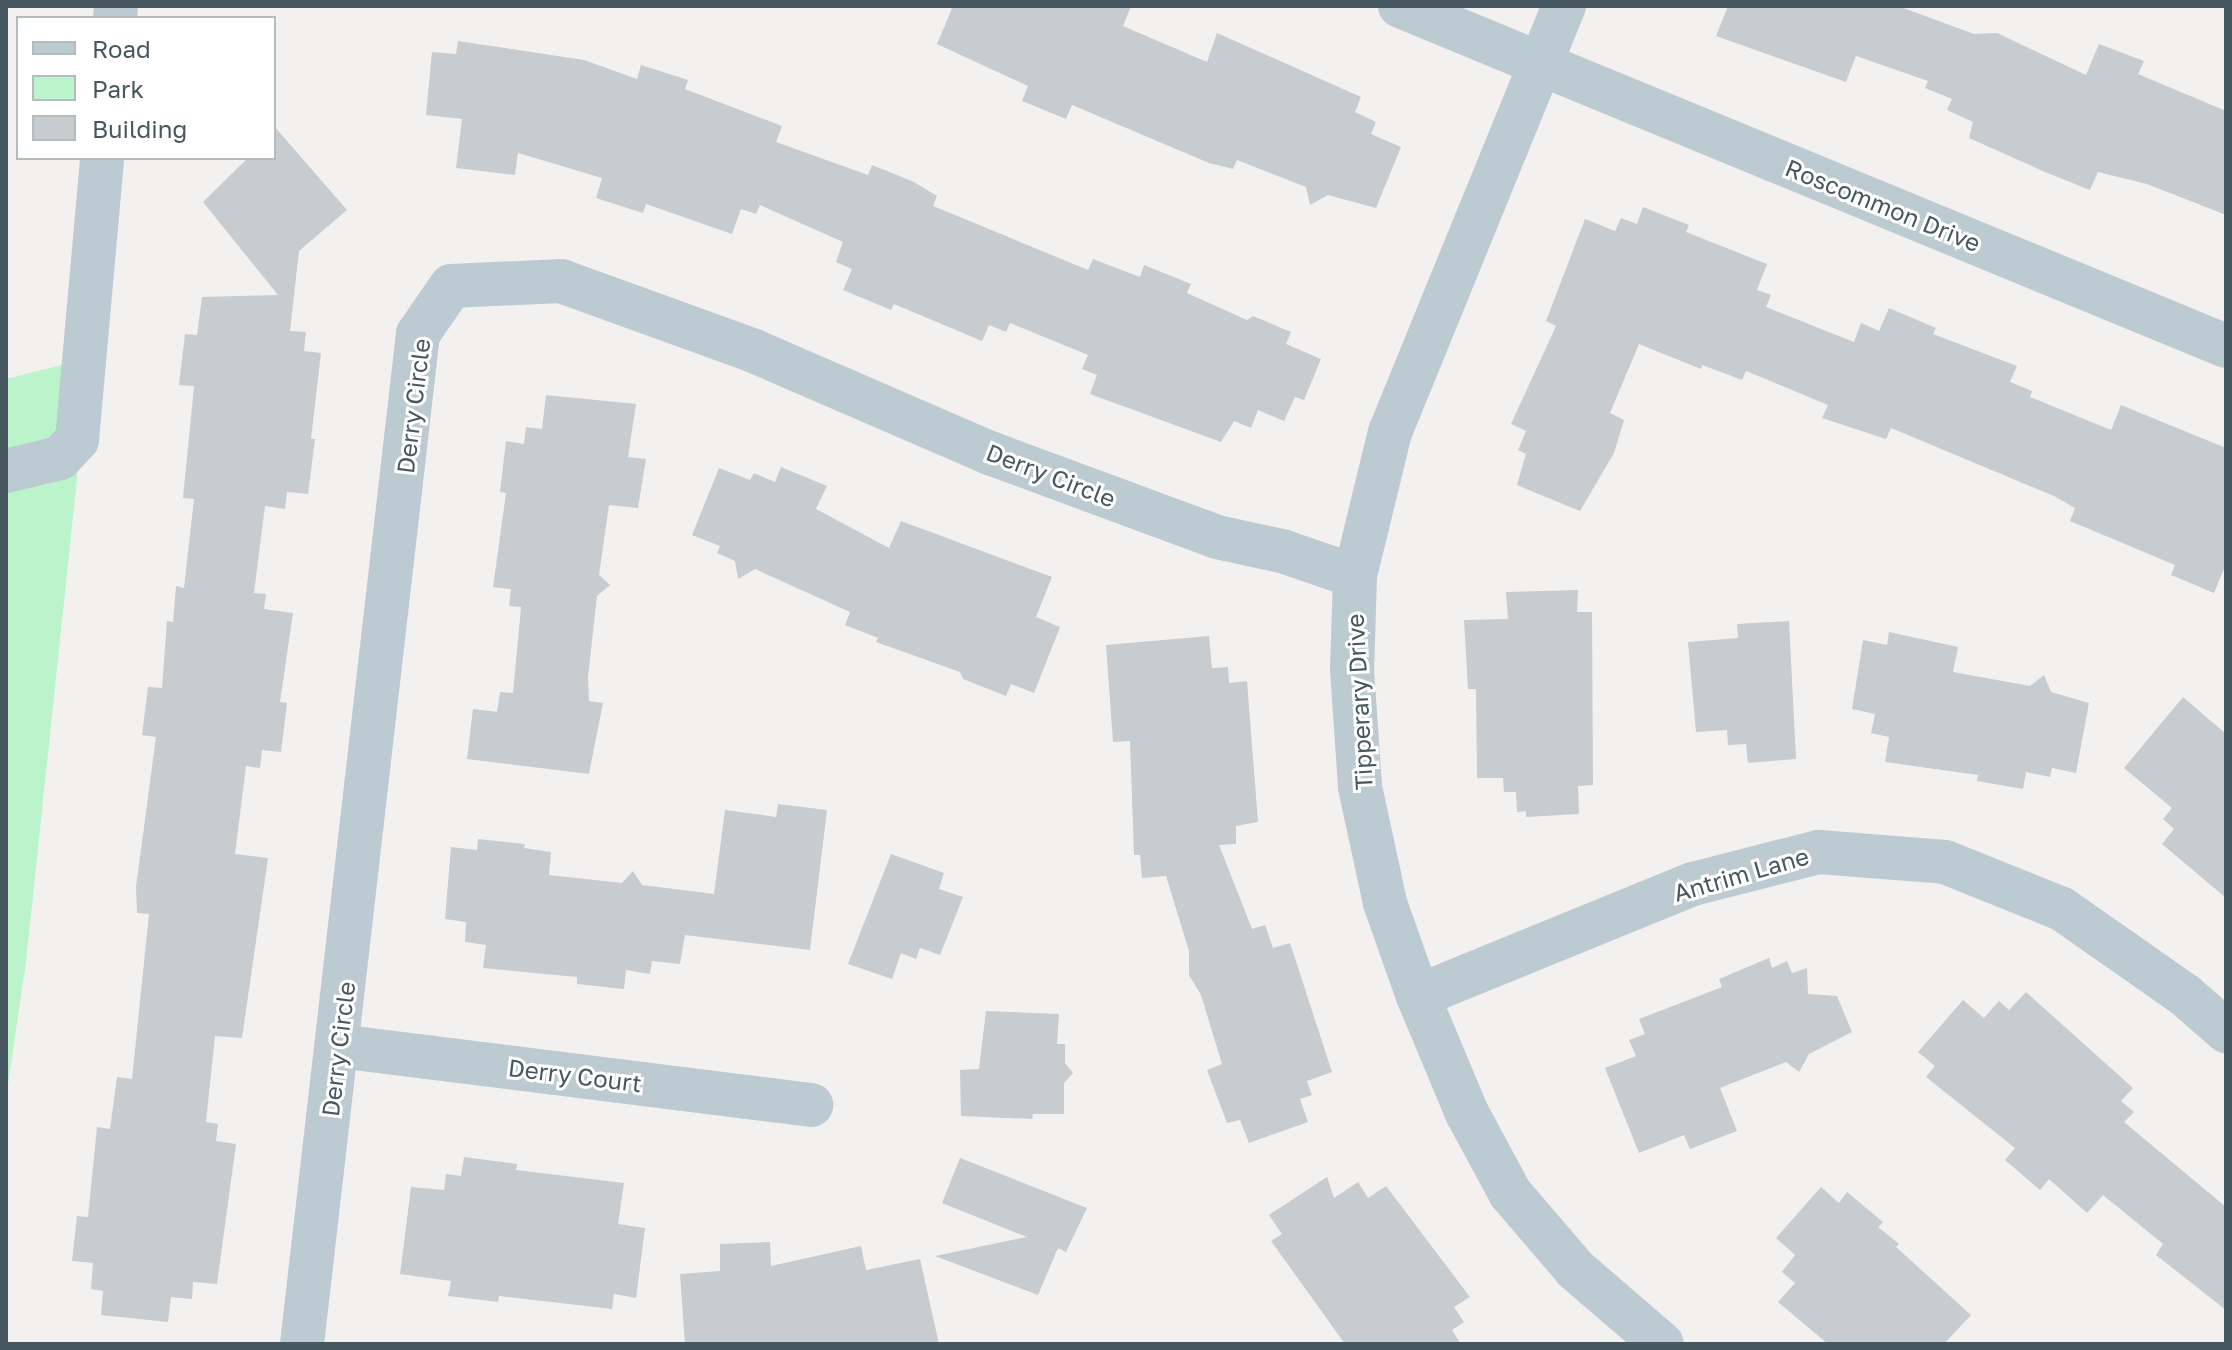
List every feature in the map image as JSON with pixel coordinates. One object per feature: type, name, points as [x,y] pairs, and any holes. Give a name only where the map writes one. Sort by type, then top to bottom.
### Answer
[{"type":"street","name":"Roscommon Drive","points":[[1400,6],[2226,346]]},
{"type":"street","name":"Tipperary Drive","points":[[1564,6],[1390,432],[1355,576],[1352,669],[1360,787],[1385,903],[1418,996],[1467,1113],[1510,1193],[1576,1270],[1662,1344]]},
{"type":"street","points":[[6,471],[60,458],[77,440],[102,160]]},
{"type":"street","name":"Derry Circle","points":[[302,1344],[418,334],[451,286],[561,281],[754,351],[990,453],[1217,537],[1282,551],[1355,576]]},
{"type":"street","name":"Antrim Lane","points":[[1418,996],[1693,884],[1819,852],[1945,862],[2062,909],[2185,995],[2226,1031]]},
{"type":"street","name":"Derry Court","points":[[338,1046],[811,1105]]},
{"type":"green space","points":[[65,364],[77,479],[26,962],[6,1098],[6,379]]},
{"type":"building","points":[[953,6],[1131,6],[1123,26],[1207,62],[1217,33],[1361,97],[1355,112],[1376,122],[1371,134],[1401,147],[1376,208],[1328,195],[1310,205],[1306,187],[1237,160],[1233,169],[1209,163],[1072,105],[1066,119],[1022,101],[1028,86],[937,44]]},
{"type":"building","points":[[1728,6],[1898,6],[1974,34],[1997,33],[2086,75],[2099,44],[2144,61],[2138,74],[2226,111],[2226,215],[2147,184],[2098,172],[2090,190],[1969,138],[1973,122],[1947,110],[1952,99],[1925,88],[1928,81],[1856,56],[1846,82],[1716,36]]},
{"type":"building","points":[[458,41],[584,60],[637,79],[641,65],[688,80],[685,89],[782,126],[776,142],[868,175],[872,165],[914,182],[937,196],[933,206],[1088,270],[1093,259],[1140,277],[1144,265],[1191,284],[1187,293],[1247,320],[1253,316],[1291,332],[1286,344],[1321,359],[1304,400],[1295,397],[1284,421],[1258,410],[1251,428],[1234,421],[1221,442],[1090,394],[1097,375],[1082,369],[1088,355],[1010,323],[1006,332],[989,325],[982,341],[894,304],[891,310],[843,290],[852,269],[836,262],[843,242],[760,205],[756,214],[741,209],[732,234],[646,204],[643,213],[596,198],[602,178],[518,153],[515,175],[456,168],[462,119],[426,115],[432,52],[456,54]]},
{"type":"building","points":[[276,128],[347,210],[299,251],[290,331],[306,332],[304,351],[321,353],[308,494],[287,492],[285,509],[265,506],[254,593],[266,594],[264,609],[293,613],[280,702],[287,703],[281,752],[262,750],[260,768],[246,766],[235,854],[268,858],[242,1038],[215,1036],[206,1122],[218,1124],[216,1141],[236,1144],[217,1284],[193,1282],[192,1299],[171,1297],[168,1322],[101,1315],[103,1291],[91,1289],[93,1263],[72,1261],[77,1216],[88,1217],[97,1127],[110,1129],[117,1077],[132,1079],[149,914],[137,913],[136,887],[156,737],[142,735],[148,687],[162,688],[167,621],[173,622],[176,586],[184,588],[194,499],[183,498],[194,386],[179,385],[185,334],[197,335],[202,297],[278,295],[203,202],[246,160],[276,160]]},
{"type":"building","points":[[1643,207],[1689,225],[1686,232],[1767,264],[1757,290],[1771,295],[1766,307],[1854,342],[1861,323],[1879,331],[1889,308],[1936,328],[1933,334],[2017,366],[2010,382],[2032,391],[2030,397],[2111,430],[2121,405],[2226,448],[2226,564],[2214,593],[2171,575],[2175,565],[2070,521],[2075,508],[2054,496],[1891,428],[1886,439],[1822,418],[1828,405],[1746,371],[1742,380],[1702,365],[1701,369],[1639,344],[1610,413],[1624,420],[1614,453],[1580,511],[1517,485],[1526,454],[1518,450],[1526,431],[1511,424],[1556,326],[1546,321],[1585,219],[1615,231],[1621,218],[1637,224]]},
{"type":"building","points":[[546,395],[636,404],[628,457],[646,459],[638,508],[609,505],[599,575],[610,585],[597,596],[588,677],[589,701],[603,703],[589,774],[467,759],[473,709],[497,712],[500,692],[513,693],[521,607],[509,606],[511,589],[493,587],[506,493],[500,492],[506,441],[524,444],[526,427],[542,429]]},
{"type":"building","points":[[781,467],[827,486],[816,509],[889,548],[901,521],[1052,577],[1036,617],[1060,627],[1034,693],[1011,684],[1006,696],[963,679],[960,672],[876,642],[878,638],[845,625],[850,612],[755,569],[738,579],[735,561],[717,553],[720,546],[692,535],[719,468],[750,480],[754,473],[775,482]]},
{"type":"building","points":[[1578,590],[1577,612],[1592,612],[1593,785],[1578,786],[1579,814],[1526,817],[1526,811],[1517,812],[1516,792],[1504,792],[1503,778],[1477,778],[1476,689],[1468,689],[1464,620],[1508,619],[1506,592]]},
{"type":"building","points":[[1789,621],[1796,759],[1748,763],[1746,744],[1728,745],[1727,730],[1696,732],[1688,642],[1738,638],[1737,624]]},
{"type":"building","points":[[1889,632],[1958,647],[1953,672],[2030,686],[2044,675],[2051,692],[2089,703],[2076,773],[2052,768],[2050,777],[2026,772],[2023,789],[1977,781],[1978,775],[1885,762],[1889,737],[1871,733],[1875,714],[1852,709],[1863,640],[1887,645]]},
{"type":"building","points":[[1209,636],[1212,668],[1228,667],[1229,683],[1247,681],[1258,822],[1236,826],[1236,844],[1219,845],[1252,929],[1265,925],[1273,948],[1290,943],[1332,1072],[1307,1081],[1312,1095],[1300,1099],[1308,1122],[1249,1143],[1240,1120],[1227,1123],[1207,1070],[1222,1064],[1201,995],[1189,975],[1189,951],[1166,876],[1142,878],[1140,855],[1134,855],[1130,741],[1113,742],[1106,645]]},
{"type":"building","points":[[2183,697],[2226,734],[2226,898],[2162,844],[2174,829],[2163,819],[2172,808],[2124,768]]},
{"type":"building","points":[[778,804],[827,810],[810,950],[685,935],[680,964],[652,961],[650,974],[626,970],[624,989],[577,984],[577,977],[483,968],[486,945],[465,942],[466,922],[445,919],[451,847],[477,850],[478,839],[525,844],[524,848],[551,852],[549,875],[622,883],[633,871],[642,885],[714,894],[725,810],[776,817]]},
{"type":"building","points":[[891,854],[944,873],[939,889],[963,897],[940,955],[920,948],[916,959],[901,953],[892,979],[848,964]]},
{"type":"building","points":[[1769,958],[1772,968],[1787,961],[1792,973],[1807,968],[1808,994],[1837,996],[1852,1032],[1809,1054],[1799,1072],[1786,1062],[1720,1088],[1737,1131],[1690,1149],[1684,1135],[1639,1153],[1605,1068],[1636,1056],[1629,1040],[1645,1034],[1639,1019],[1722,987],[1719,979]]},
{"type":"building","points":[[2026,992],[2133,1088],[2121,1101],[2134,1112],[2124,1122],[2226,1207],[2226,1310],[2156,1255],[2163,1244],[2103,1195],[2087,1213],[2049,1179],[2040,1190],[2005,1160],[2015,1148],[1926,1077],[1935,1066],[1918,1052],[1963,1000],[1984,1018],[1999,1001],[2009,1010]]},
{"type":"building","points":[[986,1011],[1059,1014],[1057,1044],[1065,1044],[1065,1063],[1073,1073],[1064,1083],[1064,1114],[1033,1114],[1032,1119],[961,1116],[960,1070],[979,1069]]},
{"type":"building","points":[[464,1157],[517,1164],[516,1170],[624,1183],[618,1224],[645,1228],[636,1298],[614,1294],[612,1309],[499,1296],[498,1302],[448,1296],[451,1281],[400,1274],[411,1187],[444,1190],[446,1174],[461,1176]]},
{"type":"building","points":[[960,1158],[1087,1208],[1066,1252],[1058,1248],[1038,1295],[935,1256],[1027,1237],[942,1203]]},
{"type":"building","points":[[1327,1177],[1334,1198],[1358,1182],[1368,1198],[1386,1186],[1470,1297],[1454,1307],[1464,1322],[1452,1330],[1461,1344],[1345,1344],[1271,1241],[1282,1234],[1269,1215]]},
{"type":"building","points":[[1821,1187],[1839,1203],[1847,1192],[1883,1222],[1878,1227],[1899,1244],[1896,1247],[1971,1315],[1944,1344],[1828,1344],[1778,1302],[1795,1283],[1782,1272],[1795,1255],[1776,1238]]},
{"type":"building","points":[[770,1242],[771,1266],[861,1246],[866,1270],[920,1259],[939,1344],[685,1344],[680,1274],[720,1271],[720,1244]]}]
